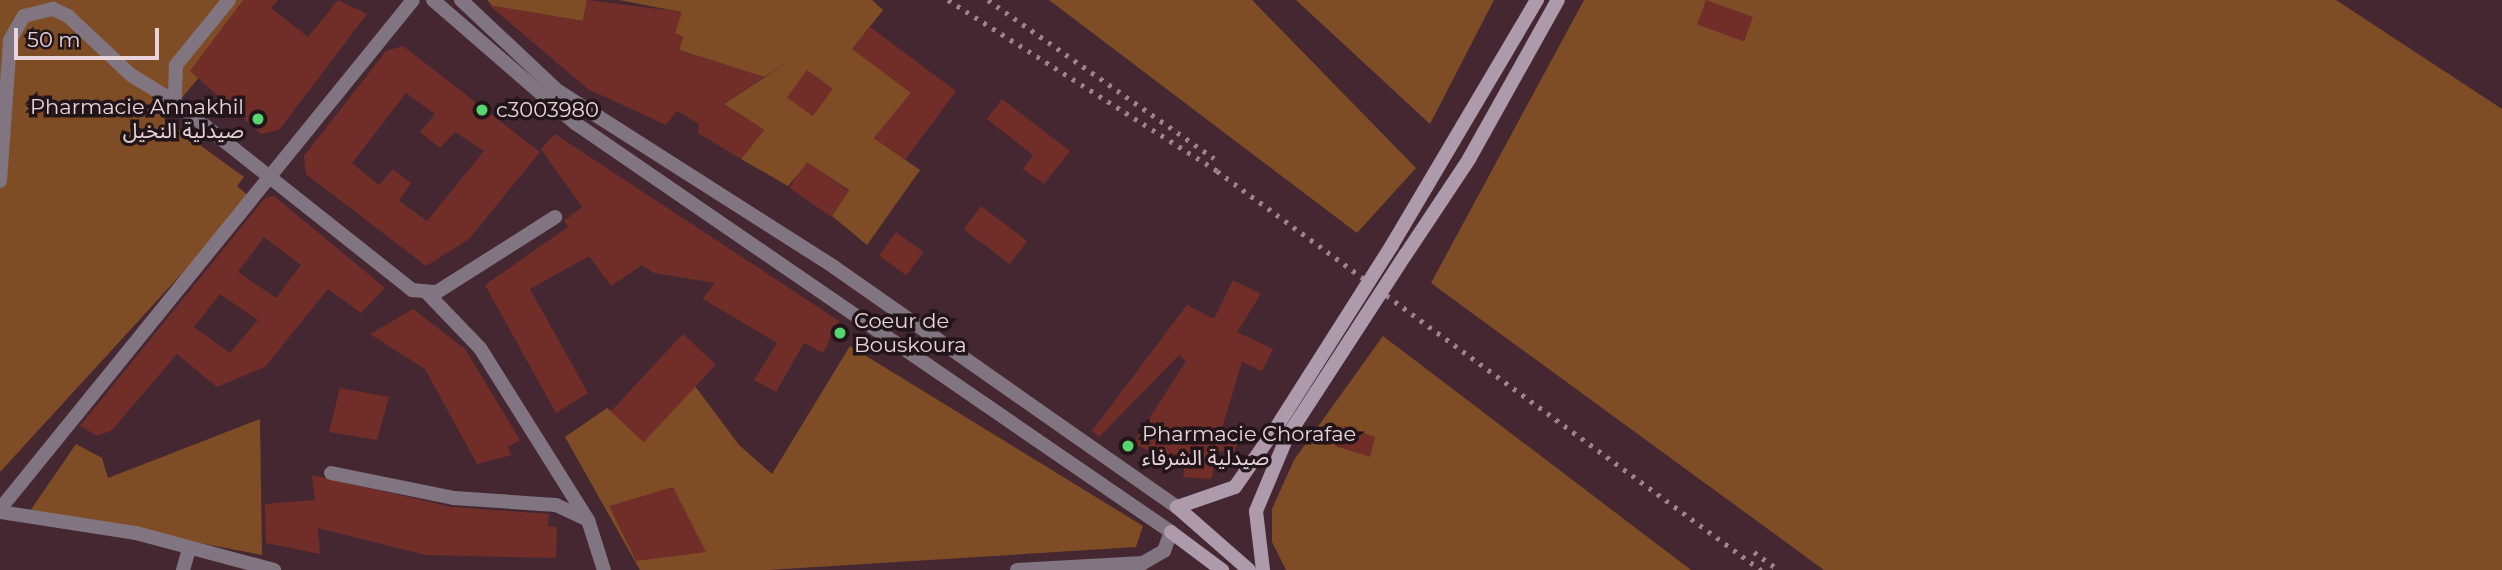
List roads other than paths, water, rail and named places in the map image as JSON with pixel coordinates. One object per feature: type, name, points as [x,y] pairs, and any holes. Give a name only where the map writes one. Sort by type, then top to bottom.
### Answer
[{"type":"main road","points":[[1263,570],[1256,511],[1282,433],[1537,0]]},
{"type":"main road","points":[[1249,570],[1177,507],[1235,487],[1282,433],[1469,159],[1558,0]]},
{"type":"main road","points":[[1171,532],[1222,570]]},
{"type":"street","points":[[175,102],[176,65],[229,0]]},
{"type":"street","points":[[274,570],[136,533],[0,510],[270,173],[413,0]]},
{"type":"street","points":[[433,0],[575,123],[1171,532],[1158,564],[1017,570]]},
{"type":"street","points":[[461,0],[558,91],[834,267],[1177,507]]},
{"type":"street","points":[[0,181],[10,40],[24,16],[53,9],[68,16],[131,75],[175,102],[270,173],[412,290],[428,294],[480,348],[588,520],[604,570]]},
{"type":"street","points":[[428,294],[555,217]]},
{"type":"street","points":[[331,473],[454,498],[556,505],[588,520]]},
{"type":"street","points":[[0,522],[19,515]]},
{"type":"street","points":[[183,570],[189,549]]},
{"type":"railway","points":[[948,0],[1217,171],[1761,570]]},
{"type":"railway","points":[[988,0],[1214,158]]},
{"type":"railway","points":[[1754,552],[1779,570]]},
{"type":"place","name":"c3003980","points":[[482,110]]},
{"type":"place","name":"Pharmacie Annakhil صيدلية النخيل","points":[[258,119]]},
{"type":"place","name":"Coeur de Bouskoura","points":[[840,333]]},
{"type":"place","name":"Pharmacie Chorafae صيدلية الشرفاء","points":[[1128,446]]}]
